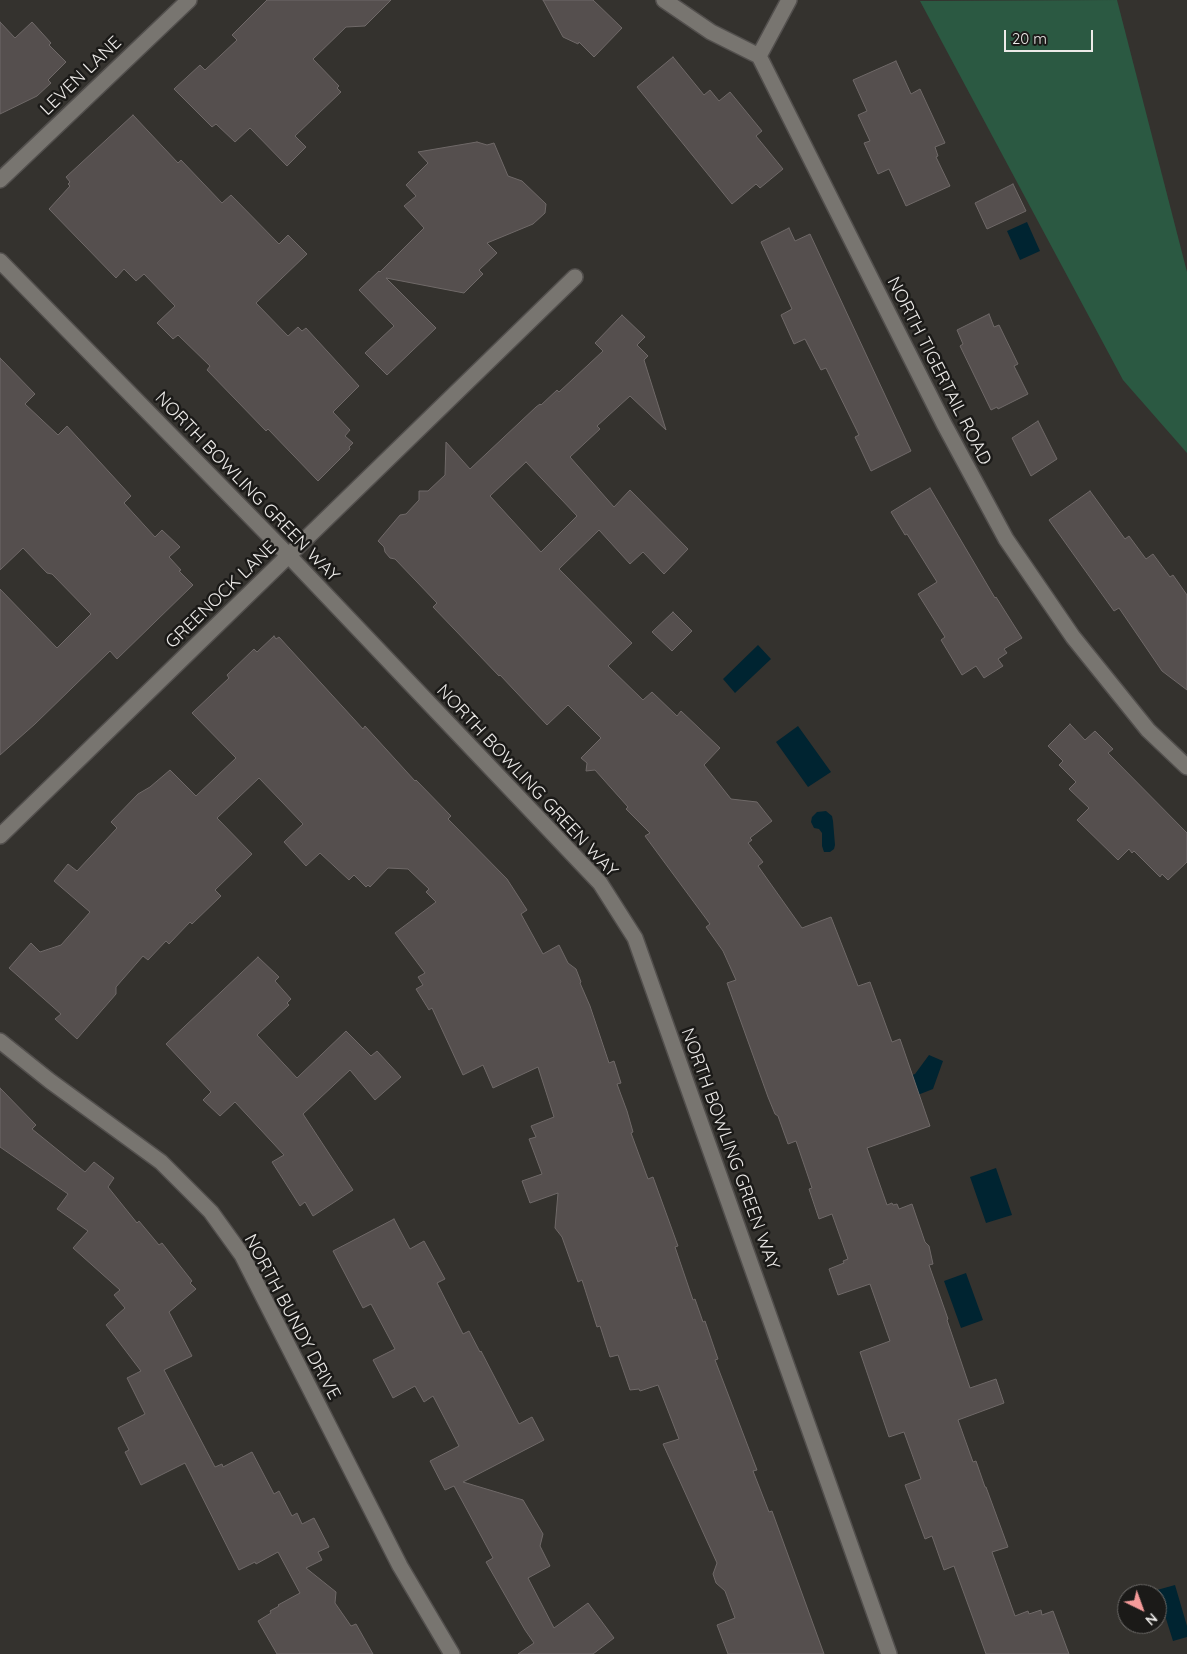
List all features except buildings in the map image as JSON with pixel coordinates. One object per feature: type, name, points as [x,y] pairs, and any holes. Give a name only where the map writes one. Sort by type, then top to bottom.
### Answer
[{"type":"street","name":"LEVEN LANE","points":[[0,180],[189,0]]},
{"type":"street","points":[[664,0],[711,32],[759,56],[789,0]]},
{"type":"street","name":"NORTH TIGERTAIL ROAD","points":[[759,56],[944,424],[1006,539],[1073,637],[1148,730],[1187,767]]},
{"type":"street","name":"NORTH BOWLING GREEN WAY","points":[[0,261],[289,556],[600,883],[635,938],[889,1654]]},
{"type":"street","name":"GREENOCK LANE","points":[[0,836],[575,276]]},
{"type":"street","name":"NORTH BUNDY DRIVE","points":[[0,1041],[50,1081],[161,1162],[211,1212],[242,1254],[400,1566],[452,1654]]},
{"type":"green space","points":[[1117,0],[1187,272],[1187,453],[1123,380],[920,1]]},
{"type":"water","points":[[1027,222],[1040,251],[1020,260],[1007,231]]},
{"type":"water","points":[[758,645],[771,659],[735,693],[723,679]]},
{"type":"water","points":[[798,726],[831,772],[808,787],[776,742]]},
{"type":"water","points":[[826,811],[832,816],[833,821],[835,845],[834,849],[830,852],[824,852],[822,833],[819,829],[814,828],[811,822],[812,817],[817,812]]},
{"type":"water","points":[[929,1055],[943,1061],[933,1089],[910,1098],[903,1078],[915,1074]]},
{"type":"water","points":[[996,1168],[1012,1215],[986,1223],[970,1177]]},
{"type":"water","points":[[966,1273],[983,1320],[961,1328],[944,1281]]},
{"type":"water","points":[[1175,1585],[1187,1626],[1187,1637],[1173,1641],[1167,1622],[1167,1587]]}]
